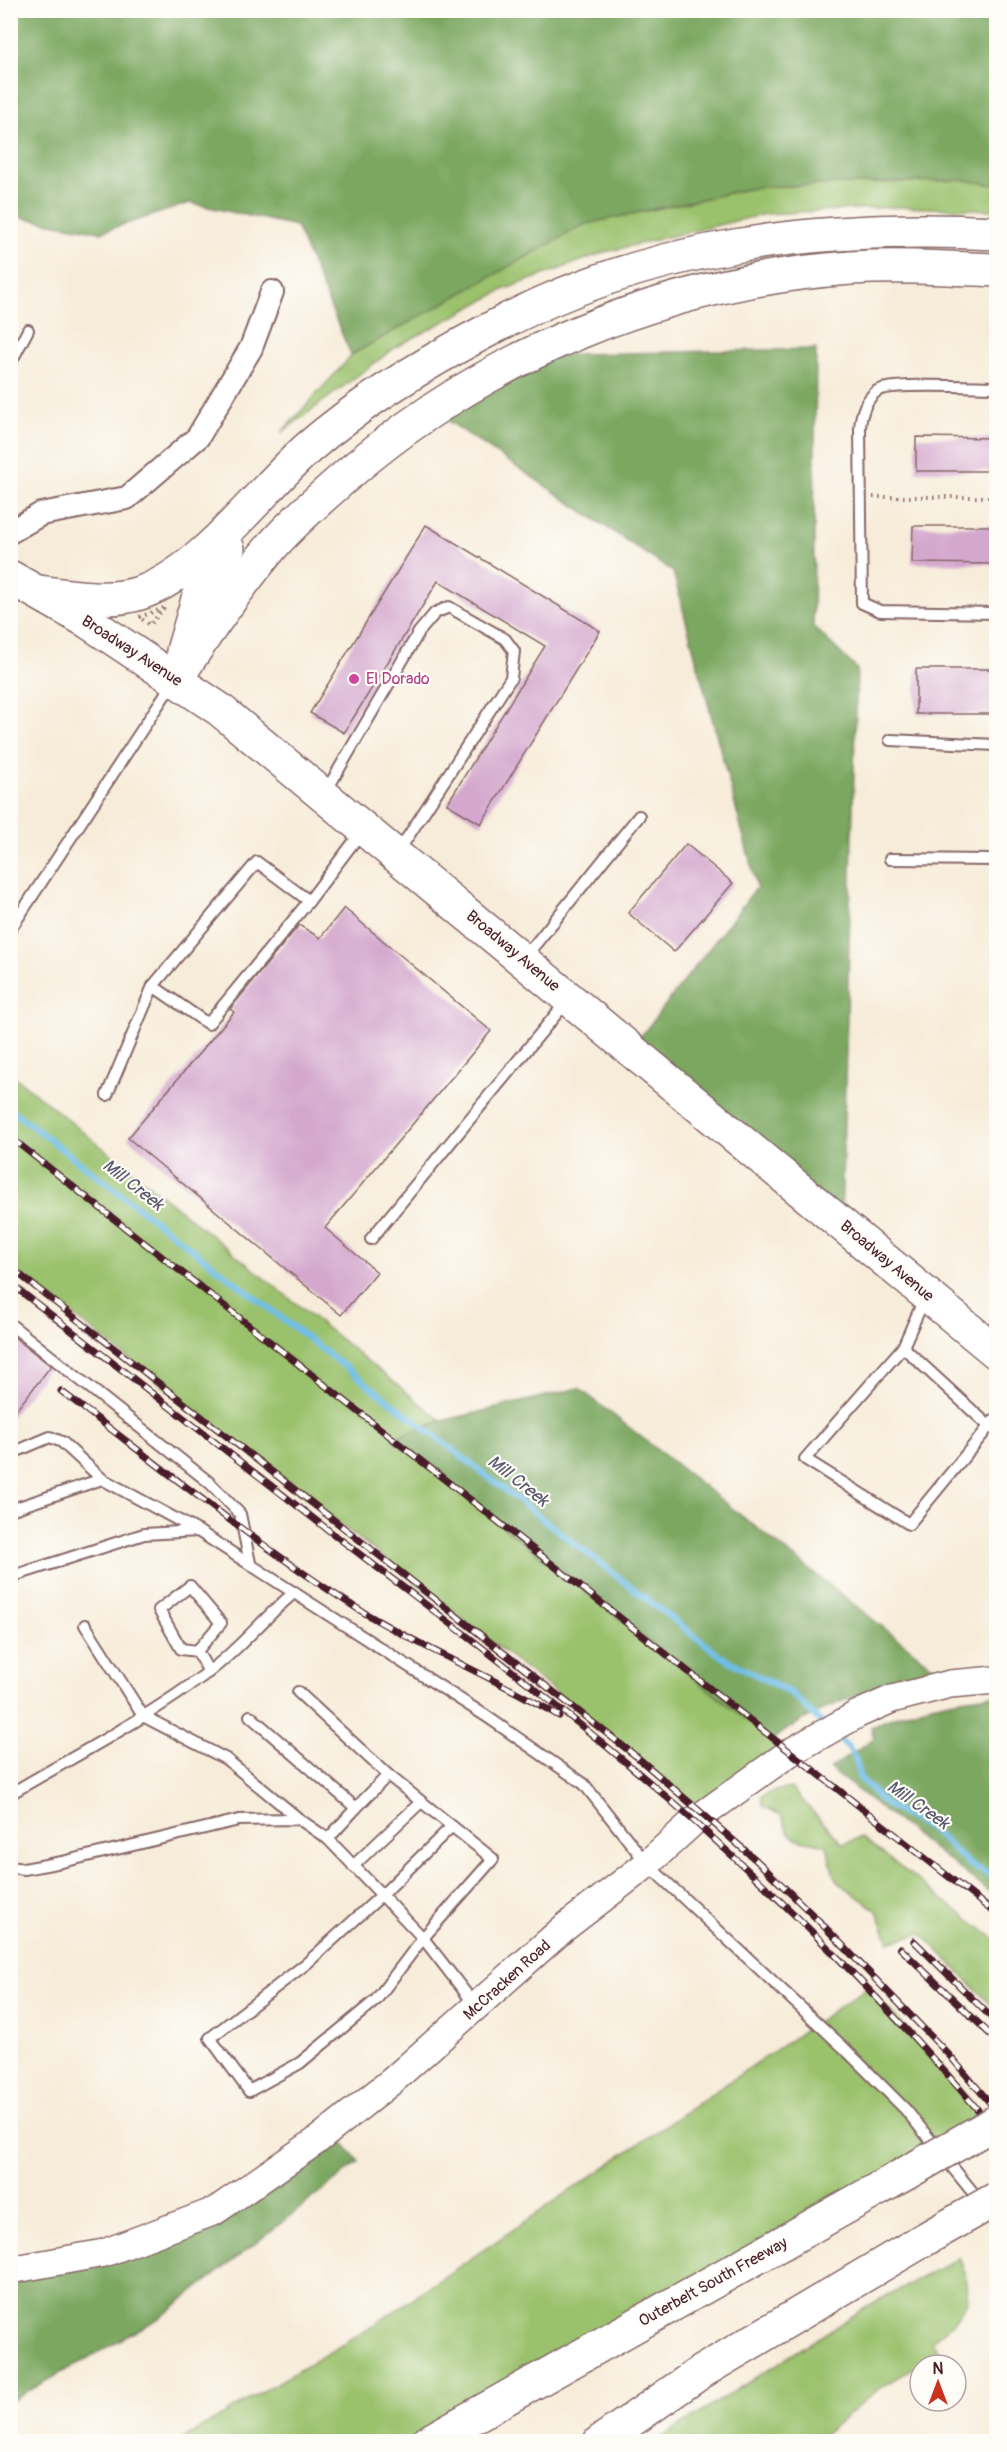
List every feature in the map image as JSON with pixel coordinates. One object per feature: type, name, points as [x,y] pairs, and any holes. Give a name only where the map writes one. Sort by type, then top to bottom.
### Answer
[{"type":"main road","points":[[24,584],[81,597],[112,597],[142,592],[169,579],[193,562],[308,449],[353,412],[411,373],[494,326],[608,279],[664,260],[784,237],[925,229],[996,233]]},
{"type":"main road","points":[[176,679],[224,608],[274,544],[327,492],[418,418],[474,382],[528,355],[640,309],[710,290],[774,277],[862,268],[920,266],[996,270]]},
{"type":"main road","points":[[176,679],[203,582],[242,530],[260,498]]},
{"type":"main road","name":"Broadway Avenue","points":[[24,584],[87,621],[219,709],[926,1294],[994,1346]]},
{"type":"main road","name":"Outerbelt South Freeway","points":[[428,2442],[996,2122]]},
{"type":"main road","points":[[600,2442],[701,2372],[996,2199]]},
{"type":"street","points":[[10,532],[40,514],[127,498],[198,437],[251,348],[272,292]]},
{"type":"street","name":"McCracken Road","points":[[10,2270],[104,2253],[215,2211],[315,2142],[477,2008],[564,1928],[647,1864],[694,1821],[801,1747],[858,1714],[919,1690],[996,1680]]},
{"type":"lane","points":[[10,364],[28,330]]},
{"type":"lane","points":[[996,387],[897,387],[878,390],[867,402],[861,414],[862,603],[880,611],[996,613]]},
{"type":"lane","points":[[324,795],[419,632],[435,612],[449,607],[505,639],[514,651],[511,678],[396,855]]},
{"type":"lane","points":[[10,930],[176,679]]},
{"type":"lane","points":[[890,740],[996,745]]},
{"type":"lane","points":[[522,960],[639,816]]},
{"type":"lane","points":[[153,986],[208,1024],[309,901],[364,829]]},
{"type":"lane","points":[[890,859],[996,860]]},
{"type":"lane","points":[[107,1095],[153,986],[257,862],[309,901]]},
{"type":"lane","points":[[371,1239],[569,998]]},
{"type":"lane","points":[[903,1347],[993,1422],[909,1524],[805,1459],[903,1347],[926,1294]]},
{"type":"lane","points":[[10,1324],[210,1483],[240,1514],[250,1563]]},
{"type":"lane","points":[[10,1454],[50,1437],[62,1442],[102,1479],[198,1531],[250,1563],[486,1716],[584,1784],[647,1864],[906,2110],[996,2221]]},
{"type":"lane","points":[[10,1510],[102,1479]]},
{"type":"lane","points":[[10,1577],[144,1534],[198,1531]]},
{"type":"lane","points":[[197,1652],[221,1623],[190,1586],[159,1610],[181,1649],[197,1652],[209,1672]]},
{"type":"lane","points":[[10,1794],[143,1716],[209,1672],[273,1610],[295,1592]]},
{"type":"lane","points":[[85,1625],[143,1716],[226,1759],[299,1819],[328,1839],[423,1938],[477,2008]]},
{"type":"lane","points":[[298,1692],[388,1775],[421,1802],[452,1826],[493,1859],[423,1938],[376,2000],[300,2063],[249,2091],[210,2038],[307,1963],[382,1896],[452,1826]]},
{"type":"lane","points":[[250,1716],[356,1808]]},
{"type":"lane","points":[[328,1839],[388,1775]]},
{"type":"lane","points":[[353,1866],[421,1802]]},
{"type":"lane","points":[[10,1867],[24,1869],[62,1862],[239,1820],[299,1819]]},
{"type":"path","points":[[861,497],[996,497]]},
{"type":"green space","points":[[15,11],[996,11],[996,185],[964,180],[757,187],[585,224],[351,355],[296,226],[190,203],[101,232],[18,217],[13,192],[9,140]]},
{"type":"green space","points":[[964,180],[996,185],[996,210],[895,207],[765,214],[605,252],[503,290],[396,347],[281,433],[354,353],[585,224],[757,187]]},
{"type":"green space","points":[[816,349],[813,626],[857,669],[841,1223],[631,1049],[757,887],[673,572],[432,410],[529,355]]},
{"type":"green space","points":[[10,1073],[442,1421],[392,1439],[789,1753],[704,1814],[562,1697],[11,1267]]},
{"type":"green space","points":[[579,1388],[936,1669],[830,1706],[772,1740],[392,1438],[442,1421]]},
{"type":"green space","points":[[996,1695],[996,1897],[830,1769],[874,1738],[871,1727],[886,1720],[932,1705],[963,1698]]},
{"type":"green space","points":[[791,1788],[843,1844],[861,1837],[996,1940],[996,2010],[921,1933],[889,1942],[877,1911],[843,1886],[834,1876],[827,1846],[795,1838],[787,1830],[782,1816],[763,1806],[761,1797],[773,1791]]},
{"type":"green space","points":[[868,1987],[933,2057],[993,2127],[428,2441],[177,2442],[362,2333]]},
{"type":"green space","points":[[332,2129],[359,2162],[161,2317],[11,2401],[11,2270],[215,2211]]},
{"type":"green space","points":[[959,2258],[965,2272],[968,2301],[952,2324],[932,2341],[939,2353],[908,2353],[908,2371],[881,2387],[817,2441],[656,2441],[873,2303]]},
{"type":"building","points":[[916,437],[996,438],[996,471],[916,471]]},
{"type":"building","name":"El Dorado","points":[[426,525],[600,631],[481,824],[447,804],[545,646],[438,581],[344,733],[310,713]]},
{"type":"building","points":[[913,526],[996,526],[996,564],[912,563]]},
{"type":"building","points":[[916,669],[996,669],[996,714],[916,714]]},
{"type":"building","points":[[686,844],[733,883],[674,952],[628,913]]},
{"type":"building","points":[[344,908],[491,1031],[325,1228],[377,1272],[341,1315],[128,1138],[234,1012],[230,1009],[299,925],[320,938]]},
{"type":"building","points":[[10,1334],[51,1366],[10,1418]]},
{"type":"waterway","name":"Mill Creek","points":[[10,1109],[722,1657],[792,1694],[824,1725]]},
{"type":"waterway","name":"Mill Creek","points":[[836,1736],[848,1747],[856,1760],[859,1777],[885,1804],[934,1832],[970,1865],[996,1878]]},
{"type":"railway","points":[[10,1137],[996,1914]]},
{"type":"railway","points":[[10,1267],[637,1757],[756,1860],[819,1921],[950,2056],[996,2110]]},
{"type":"railway","points":[[10,1283],[518,1676],[652,1784],[775,1895],[851,1971],[996,2131]]},
{"type":"railway","points":[[61,1391],[245,1531],[358,1609],[559,1716]]},
{"type":"railway","points":[[914,1941],[996,2022]]},
{"type":"railway","points":[[900,1948],[996,2040]]},
{"type":"place","name":"El Dorado","points":[[354,679]]}]
